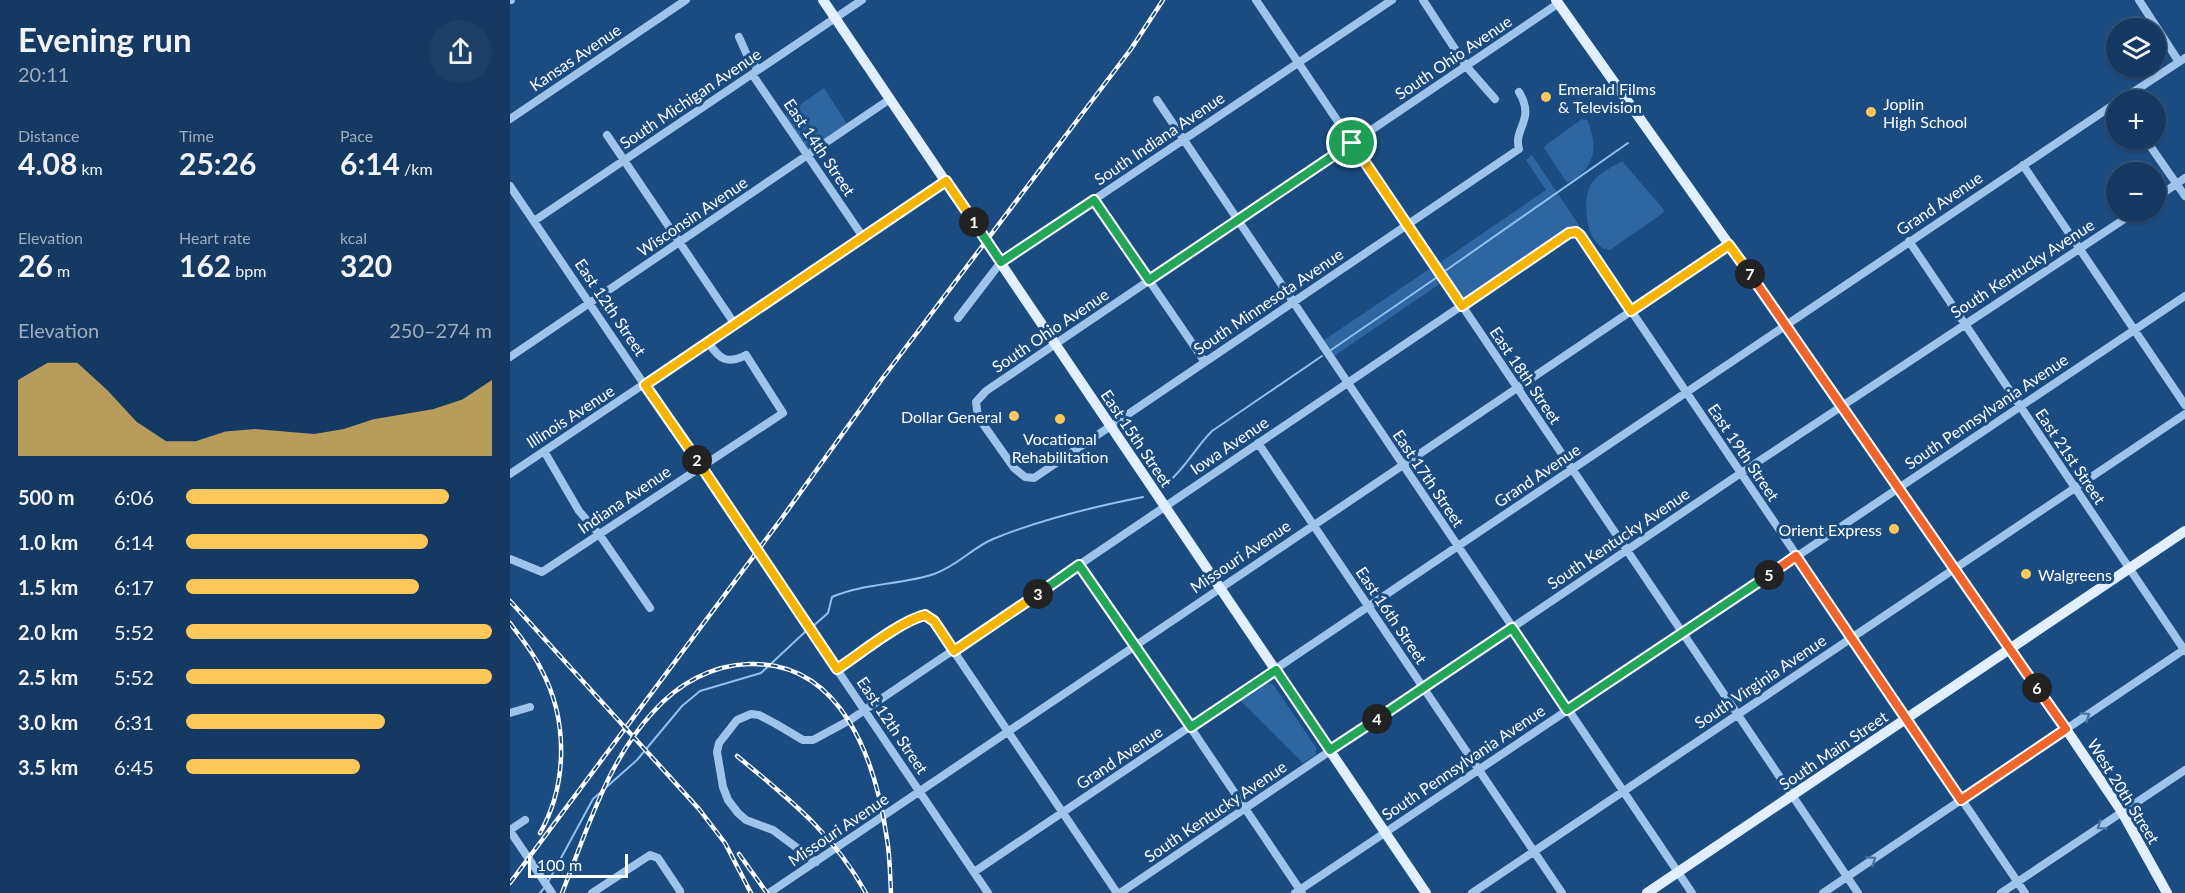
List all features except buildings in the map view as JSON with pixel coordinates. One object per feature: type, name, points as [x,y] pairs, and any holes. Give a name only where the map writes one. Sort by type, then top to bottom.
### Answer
[{"type":"main road","name":"East 15th Street","points":[[823,0],[1426,893]]},
{"type":"main road","name":"West 20th Street","points":[[1557,2],[2066,729],[2122,812],[2167,893]]},
{"type":"main road","name":"South Main Street","points":[[1647,893],[2185,531]]},
{"type":"street","name":"Kansas Avenue","points":[[510,118],[686,0]]},
{"type":"street","name":"South Michigan Avenue","points":[[534,221],[862,0]]},
{"type":"street","name":"East 18th Street","points":[[1256,0],[1858,893]]},
{"type":"street","name":"South Indiana Avenue","points":[[958,318],[1001,262],[1392,0]]},
{"type":"street","points":[[1423,0],[1466,66],[1495,99]]},
{"type":"street","points":[[2136,90],[2182,60],[2139,0]]},
{"type":"street","name":"South Ohio Avenue","points":[[1034,478],[1025,477],[1020,473],[976,415],[978,400],[986,391],[1557,2]]},
{"type":"street","name":"East 14th Street","points":[[739,37],[755,72],[807,155],[863,237]]},
{"type":"street","name":"South Minnesota Avenue","points":[[1034,478],[1519,149],[1526,110],[1519,92]]},
{"type":"street","name":"Wisconsin Avenue","points":[[510,357],[890,99]]},
{"type":"street","name":"East 17th Street","points":[[1157,100],[1401,465],[1692,893]]},
{"type":"street","name":"Grand Avenue","points":[[974,872],[2106,110]]},
{"type":"street","points":[[608,135],[734,324]]},
{"type":"street","points":[[2153,150],[2185,196]]},
{"type":"street","points":[[2023,165],[2185,405]]},
{"type":"street","points":[[2166,191],[2185,178]]},
{"type":"street","name":"Illinois Avenue","points":[[510,474],[946,181]]},
{"type":"street","name":"East 12th Street","points":[[510,186],[988,893]]},
{"type":"street","points":[[1094,200],[1205,362]]},
{"type":"street","name":"South Kentucky Avenue","points":[[1119,893],[1964,324],[2120,222]]},
{"type":"street","name":"Iowa Avenue","points":[[816,862],[773,830],[746,820],[728,800],[723,787],[717,752],[719,743],[737,720],[751,714],[759,715],[803,740],[813,740],[865,710],[1569,233],[1576,232]]},
{"type":"street","name":"East 19th Street","points":[[1576,232],[2025,893]]},
{"type":"street","name":"East 21st Street","points":[[1909,241],[2185,650]]},
{"type":"street","name":"Missouri Avenue","points":[[769,893],[1729,245]]},
{"type":"street","name":"South Pennsylvania Avenue","points":[[1299,892],[2185,296]]},
{"type":"street","name":"Indiana Avenue","points":[[510,559],[542,572],[783,413],[746,355],[734,361],[723,359],[708,342]]},
{"type":"street","name":"South Virginia Avenue","points":[[1472,893],[2185,414]]},
{"type":"street","name":"East 16th Street","points":[[1258,443],[1562,893]]},
{"type":"street","points":[[544,451],[579,511],[599,534],[650,608]]},
{"type":"street","points":[[1079,565],[1191,727],[1299,892]]},
{"type":"street","points":[[837,669],[916,617],[925,615],[934,621],[1119,893]]},
{"type":"street","points":[[1823,893],[2185,650]]},
{"type":"street","points":[[510,713],[530,707]]},
{"type":"street","points":[[2001,893],[2185,770]]},
{"type":"street","points":[[525,820],[510,830],[550,891]]},
{"type":"street","points":[[592,893],[647,856],[655,856],[680,891]]},
{"type":"shaded area","points":[[824,88],[847,124],[809,149],[805,147],[784,116]]},
{"type":"shaded area","points":[[1582,119],[1587,120],[1591,130],[1592,157],[1584,171],[1567,183],[1544,148]]},
{"type":"shaded area","points":[[1532,155],[1582,230],[1571,229],[1462,300],[1438,264],[1546,190],[1526,160]]},
{"type":"shaded area","points":[[1622,161],[1664,210],[1663,213],[1610,250],[1604,249],[1596,242],[1588,225],[1587,195],[1597,177]]},
{"type":"shaded area","points":[[1431,268],[1441,283],[1334,356],[1324,340]]},
{"type":"shaded area","points":[[1267,684],[1273,684],[1317,749],[1315,751],[1317,754],[1303,763],[1241,701]]},
{"type":"waterway","points":[[1445,271],[1628,143]]},
{"type":"waterway","points":[[1331,350],[1436,278]]},
{"type":"waterway","points":[[1166,484],[1179,472],[1212,431],[1322,356]]},
{"type":"waterway","points":[[811,628],[828,613],[832,597],[844,592],[934,574],[985,543],[1011,532],[1067,514],[1143,497]]},
{"type":"waterway","points":[[548,882],[593,799],[637,760],[682,706],[700,691],[761,673],[806,631]]},
{"type":"waterway","points":[[540,893],[545,887]]},
{"type":"railway","points":[[510,883],[782,518],[882,379],[1131,49],[1163,0]]},
{"type":"railway","points":[[510,601],[699,809],[725,843],[751,893]]},
{"type":"railway","points":[[510,623],[531,651],[550,688],[560,730],[560,773],[556,794],[540,833]]},
{"type":"railway","points":[[562,893],[611,774],[623,752],[654,711],[674,692],[709,672],[749,664],[781,668],[809,679],[831,698],[849,722],[863,749],[882,809],[889,852],[891,893]]},
{"type":"railway","points":[[737,756],[792,802],[824,834],[853,871],[866,893]]},
{"type":"railway","points":[[739,854],[767,893]]},
{"type":"place","name":"Emerald Films & Television","points":[[1546,97]]},
{"type":"place","name":"Joplin High School","points":[[1871,112]]},
{"type":"place","name":"Dollar General","points":[[1014,416]]},
{"type":"place","name":"Vocational Rehabilitation","points":[[1060,419]]},
{"type":"place","name":"Orient Express","points":[[1894,529]]},
{"type":"place","name":"Walgreens","points":[[2026,574]]},
{"type":"route","points":[[1352,143],[1462,306],[1569,233],[1576,232],[1580,235],[1631,311],[1729,245],[2066,729],[1961,800],[1796,556],[1567,710],[1512,628],[1330,750],[1276,670],[1191,727],[1079,565],[954,651],[934,621],[925,615],[916,617],[837,669],[645,385],[946,181],[1001,262],[1094,200],[1149,280],[1352,143]]}]
